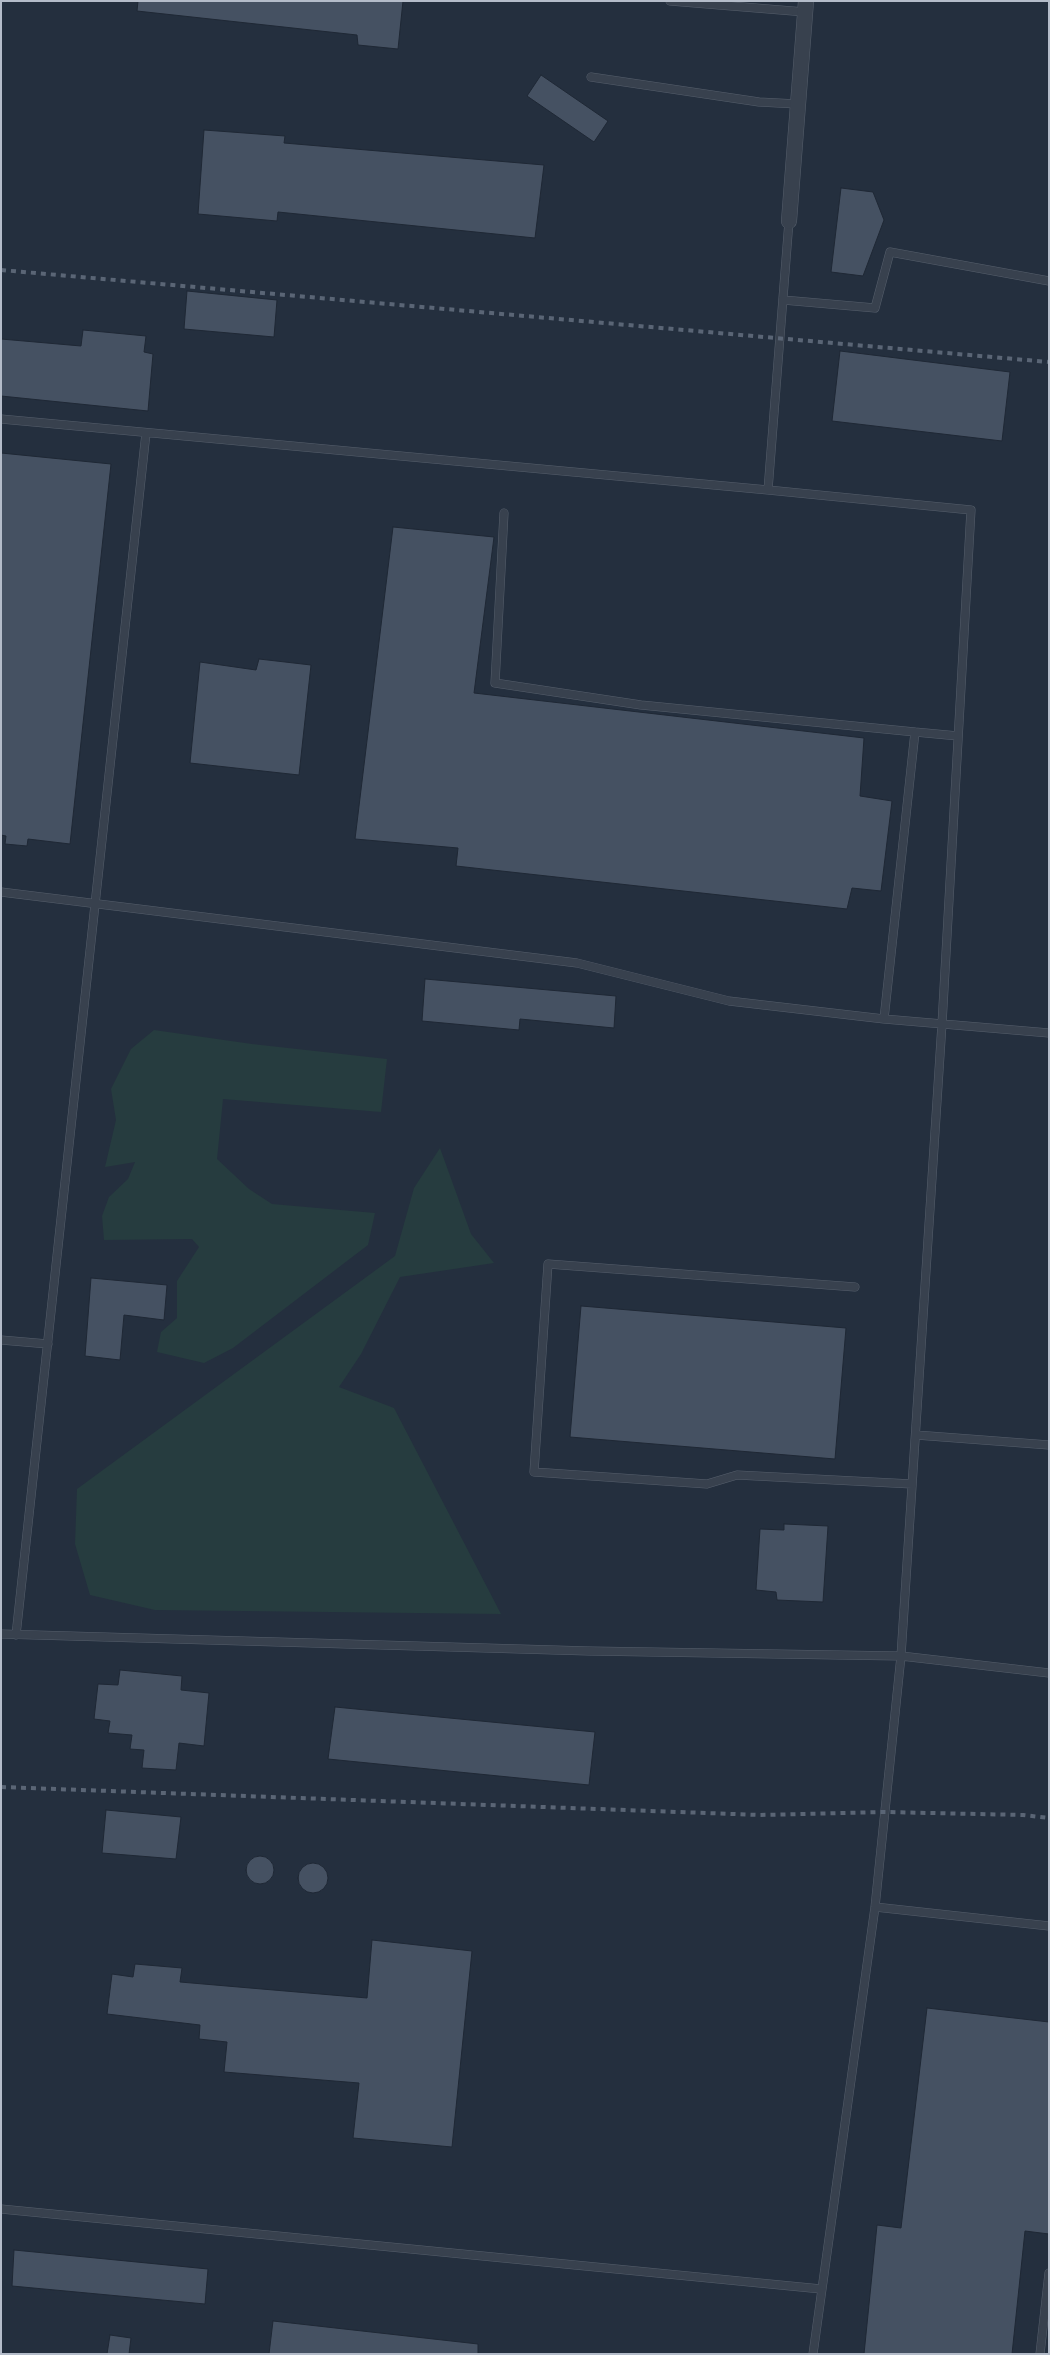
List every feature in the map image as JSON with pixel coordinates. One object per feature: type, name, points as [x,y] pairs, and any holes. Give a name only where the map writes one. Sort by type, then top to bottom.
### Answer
[{"type":"street","points":[[789,221],[806,7]]},
{"type":"lane","points":[[670,1],[806,7]]},
{"type":"lane","points":[[590,77],[759,102],[797,104]]},
{"type":"lane","points":[[768,490],[789,221]]},
{"type":"lane","points":[[783,300],[876,308],[890,252],[1049,281]]},
{"type":"lane","points":[[1,419],[971,510],[942,1024],[902,1656],[875,1907],[813,2354]]},
{"type":"lane","points":[[16,1635],[146,433]]},
{"type":"lane","points":[[504,514],[495,683],[641,705],[958,736]]},
{"type":"lane","points":[[884,1020],[915,732]]},
{"type":"lane","points":[[1,892],[577,963],[729,1001],[884,1020],[1049,1033]]},
{"type":"lane","points":[[855,1287],[548,1264],[534,1472],[707,1484],[737,1475],[912,1484]]},
{"type":"lane","points":[[1,1340],[48,1344]]},
{"type":"lane","points":[[916,1436],[1049,1445]]},
{"type":"lane","points":[[1,1634],[588,1651],[902,1656],[1049,1673]]},
{"type":"lane","points":[[875,1907],[1049,1926]]},
{"type":"lane","points":[[1,2209],[821,2289]]},
{"type":"lane","points":[[1040,2354],[1049,2273]]},
{"type":"green space","points":[[154,1030],[252,1044],[387,1059],[381,1112],[223,1099],[217,1159],[249,1189],[272,1204],[375,1213],[368,1245],[233,1348],[204,1363],[157,1352],[161,1332],[177,1318],[177,1281],[199,1247],[192,1239],[104,1240],[102,1216],[109,1197],[128,1179],[135,1162],[105,1167],[116,1120],[111,1089],[131,1049]]},
{"type":"green space","points":[[440,1148],[471,1234],[494,1263],[400,1277],[361,1354],[339,1387],[394,1408],[501,1614],[155,1610],[90,1595],[75,1544],[77,1489],[395,1256],[414,1188]]},
{"type":"building","points":[[138,1],[403,1],[398,49],[358,45],[357,35],[137,11]]},
{"type":"building","points":[[541,75],[608,121],[594,142],[527,96]]},
{"type":"building","points":[[204,130],[285,136],[284,143],[544,165],[535,238],[278,212],[277,221],[198,214]]},
{"type":"building","points":[[841,188],[873,192],[884,220],[863,276],[831,272]]},
{"type":"building","points":[[187,291],[277,300],[274,337],[184,329]]},
{"type":"building","points":[[83,330],[146,336],[144,352],[153,354],[148,411],[1,396],[1,339],[81,346]]},
{"type":"building","points":[[840,351],[1010,372],[1002,441],[832,421]]},
{"type":"building","points":[[1,453],[111,464],[70,844],[28,839],[27,846],[5,844],[6,836],[1,835]]},
{"type":"building","points":[[393,527],[494,537],[474,693],[864,738],[860,796],[892,801],[881,891],[852,888],[847,909],[456,866],[458,848],[355,839]]},
{"type":"building","points":[[259,659],[311,665],[299,775],[190,763],[200,662],[256,670]]},
{"type":"building","points":[[425,979],[616,996],[614,1028],[520,1019],[519,1030],[422,1021]]},
{"type":"building","points":[[91,1278],[167,1285],[164,1320],[124,1315],[120,1360],[85,1356]]},
{"type":"building","points":[[581,1306],[846,1328],[835,1459],[570,1437]]},
{"type":"building","points":[[784,1524],[828,1526],[823,1602],[777,1600],[776,1592],[756,1590],[760,1529],[784,1530]]},
{"type":"building","points":[[120,1670],[182,1676],[181,1690],[209,1693],[204,1746],[179,1743],[176,1770],[142,1768],[144,1750],[130,1749],[132,1735],[108,1733],[110,1721],[94,1719],[98,1684],[118,1685]]},
{"type":"building","points":[[335,1707],[595,1732],[589,1785],[328,1759]]},
{"type":"building","points":[[106,1810],[181,1817],[176,1859],[102,1853]]},
{"type":"building","points":[[260,1856],[270,1860],[274,1870],[270,1880],[260,1884],[250,1880],[246,1870],[250,1860]]},
{"type":"building","points":[[313,1863],[324,1867],[328,1878],[324,1889],[313,1893],[302,1889],[298,1878],[302,1867]]},
{"type":"building","points":[[372,1940],[472,1951],[452,2147],[353,2138],[359,2083],[224,2072],[227,2042],[199,2039],[200,2025],[107,2014],[112,1974],[133,1977],[135,1964],[182,1968],[180,1982],[367,1998]]},
{"type":"building","points":[[927,2008],[1049,2022],[1049,2234],[1025,2231],[1012,2354],[864,2354],[877,2225],[901,2228]]},
{"type":"building","points":[[14,2250],[208,2269],[205,2304],[12,2286]]},
{"type":"building","points":[[273,2321],[478,2344],[478,2354],[269,2354]]},
{"type":"building","points":[[110,2335],[131,2338],[129,2354],[107,2354]]},
{"type":"railway","points":[[1,270],[1049,362]]},
{"type":"railway","points":[[1,1787],[760,1815],[885,1812],[1023,1815],[1049,1818]]}]
